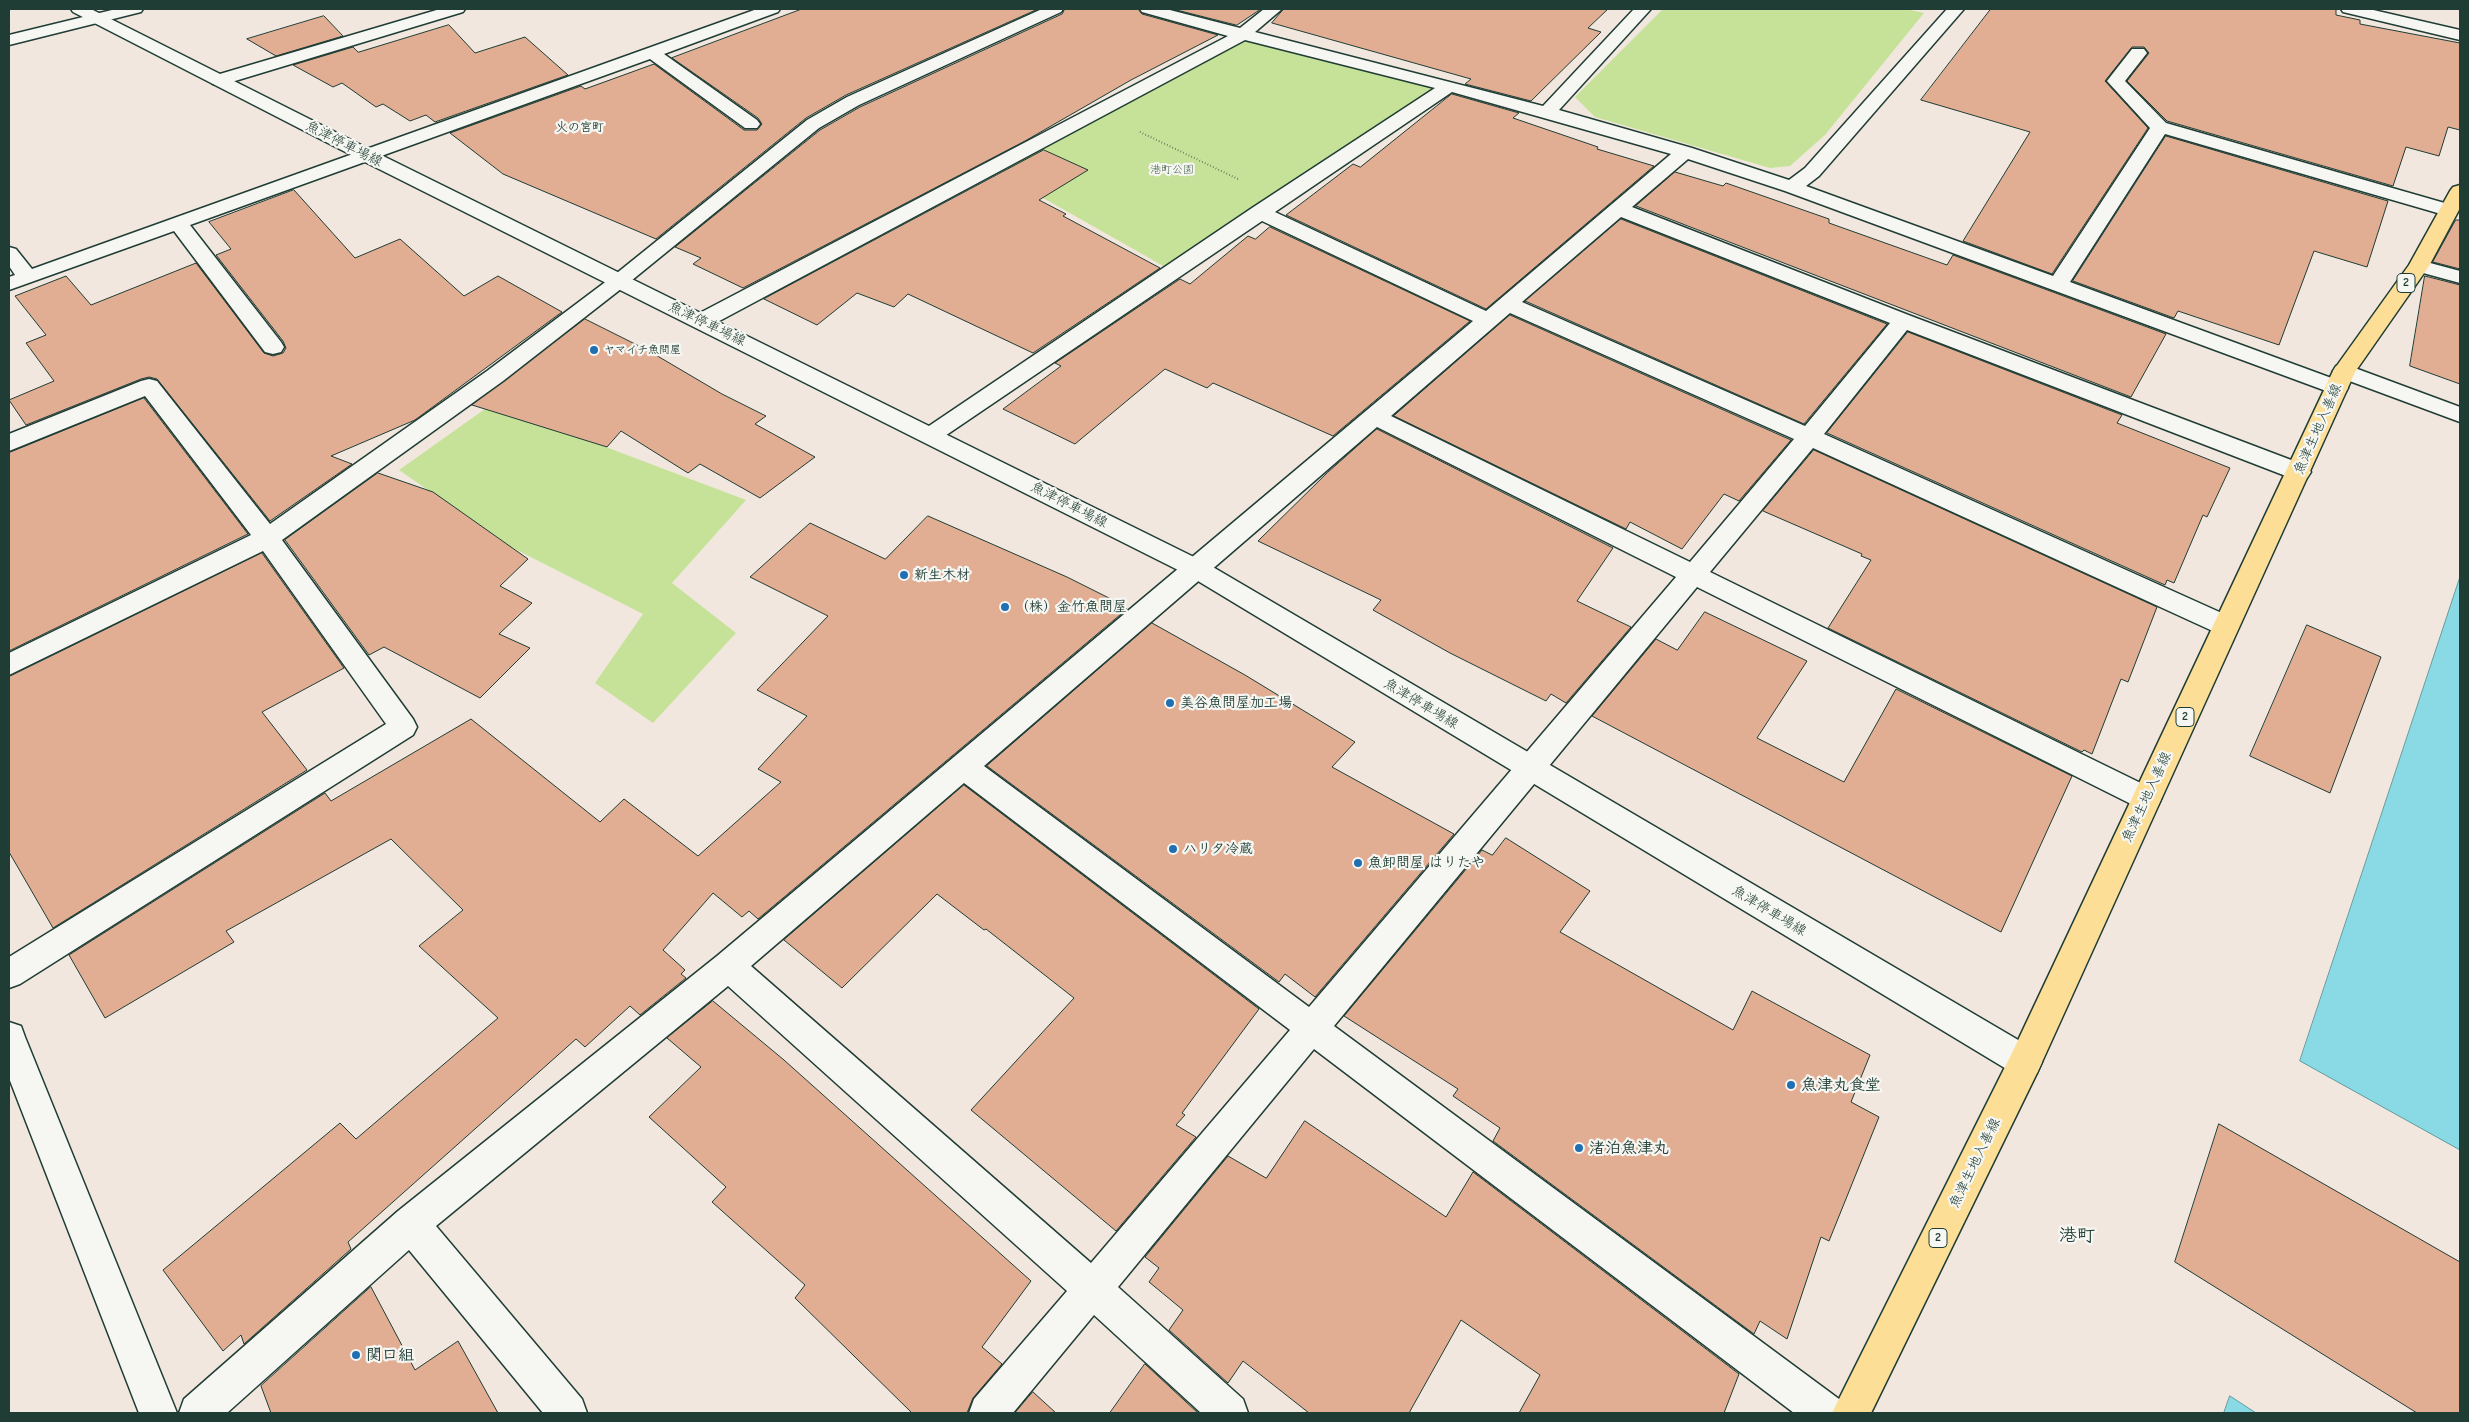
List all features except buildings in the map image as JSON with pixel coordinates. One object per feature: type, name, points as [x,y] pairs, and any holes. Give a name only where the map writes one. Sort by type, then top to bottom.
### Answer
[{"type":"main road","name":"魚津生地入善線","points":[[1851,1413],[2025,1062],[2340,380],[2419,266],[2460,191]]},
{"type":"street","points":[[9,40],[89,14],[135,9]]},
{"type":"street","points":[[219,80],[457,9]]},
{"type":"street","points":[[9,284],[772,9]]},
{"type":"street","points":[[9,665],[267,538],[495,376],[619,282],[813,124],[853,101],[1056,9]]},
{"type":"street","points":[[1148,9],[1242,35],[1450,86],[1685,152],[1792,187],[2058,286],[2340,380],[2460,415]]},
{"type":"street","points":[[702,321],[1242,35],[1274,9]]},
{"type":"street","points":[[1547,112],[1643,9]]},
{"type":"street","points":[[1792,187],[1812,172],[1956,9]]},
{"type":"street","points":[[2349,9],[2460,34]]},
{"type":"street","name":"魚津停車場線","points":[[89,14],[619,282],[702,321],[1198,569],[1530,769],[2025,1062]]},
{"type":"street","points":[[651,52],[751,124]]},
{"type":"street","points":[[2138,53],[2116,81],[2160,127],[2448,210]]},
{"type":"street","points":[[931,435],[1174,272],[1259,212],[1450,86]]},
{"type":"street","points":[[2058,286],[2160,127]]},
{"type":"street","points":[[198,1413],[411,1224],[728,966],[1198,569],[1685,152]]},
{"type":"street","points":[[1619,208],[1903,321],[2299,472]]},
{"type":"street","points":[[1259,212],[1488,320]]},
{"type":"street","points":[[178,223],[273,347]]},
{"type":"street","points":[[9,253],[28,277]]},
{"type":"street","points":[[2419,266],[2460,277]]},
{"type":"street","points":[[1508,304],[1809,437],[2226,626]]},
{"type":"street","points":[[988,1413],[1809,437],[1903,321]]},
{"type":"street","points":[[9,442],[149,386],[267,538],[403,727],[9,974]]},
{"type":"street","points":[[1374,417],[1694,573],[2147,799]]},
{"type":"street","points":[[964,767],[1826,1413]]},
{"type":"street","points":[[728,966],[1093,1289],[1229,1413]]},
{"type":"street","points":[[9,1037],[158,1413]]},
{"type":"street","points":[[411,1224],[568,1413]]},
{"type":"path","points":[[1132,128],[1279,199]]},
{"type":"green space","points":[[1663,9],[1906,9],[1924,13],[1825,135],[1790,166],[1770,168],[1595,117],[1575,97]]},
{"type":"green space","name":"港町公園","points":[[1242,35],[1450,86],[1174,272],[992,169]]},
{"type":"green space","points":[[492,404],[746,500],[672,583],[736,633],[653,723],[595,683],[643,614],[509,546],[399,470]]},
{"type":"water","points":[[2460,577],[2460,1150],[2300,1061]]},
{"type":"water","points":[[2230,1396],[2256,1413],[2224,1413]]},
{"type":"place","name":"ヤマイチ魚問屋","points":[[594,350]]},
{"type":"place","name":"新生木材","points":[[904,575]]},
{"type":"place","name":"（株）金竹魚問屋","points":[[1005,607]]},
{"type":"place","name":"美谷魚問屋加工場","points":[[1170,703]]},
{"type":"place","name":"ハリタ冷蔵","points":[[1173,849]]},
{"type":"place","name":"魚卸問屋 はりたや","points":[[1358,863]]},
{"type":"place","name":"魚津丸食堂","points":[[1791,1085]]},
{"type":"place","name":"渚泊魚津丸","points":[[1579,1148]]},
{"type":"place","name":"関口組","points":[[356,1355]]},
{"type":"district","name":"火の宮町","points":[[580,128]]},
{"type":"district","name":"港町","points":[[2077,1236]]}]
